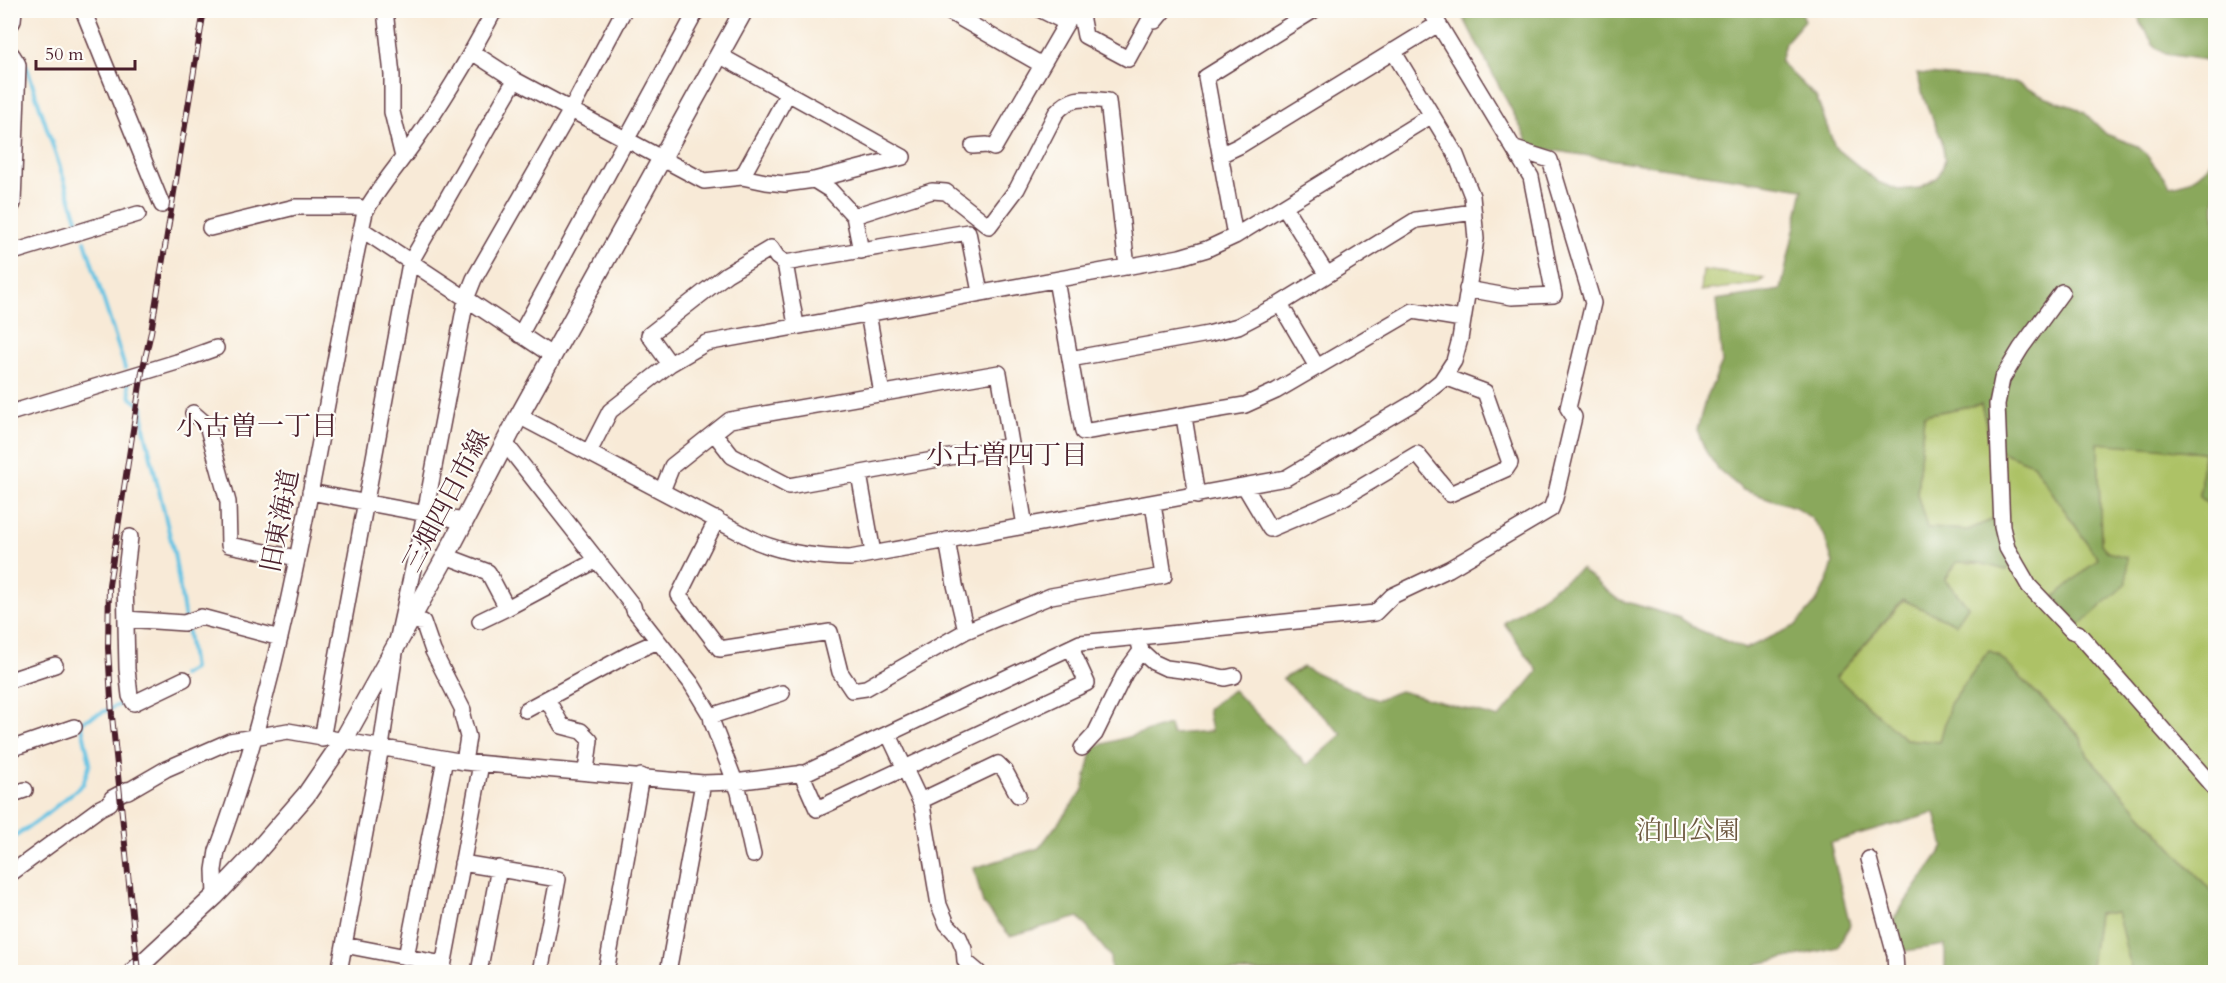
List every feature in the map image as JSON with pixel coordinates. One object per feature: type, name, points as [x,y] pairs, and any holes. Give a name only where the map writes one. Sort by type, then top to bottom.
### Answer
[{"type":"highway","points":[[10,20],[11,10]]},
{"type":"highway","points":[[10,57],[15,65],[10,203]]},
{"type":"main road","name":"三畑四日市線","points":[[133,972],[253,856],[306,795],[343,741],[447,556],[519,416],[744,10]]},
{"type":"street","points":[[83,10],[162,206]]},
{"type":"street","points":[[385,10],[392,75],[392,112],[403,157]]},
{"type":"street","name":"旧東海道","points":[[214,896],[217,851],[256,736],[280,638],[364,212],[412,146],[498,10]]},
{"type":"street","points":[[339,972],[381,747],[396,646],[425,514],[466,298],[474,279],[571,110],[624,10]]},
{"type":"street","points":[[520,335],[697,10]]},
{"type":"street","points":[[946,10],[1042,65]]},
{"type":"street","points":[[973,146],[994,148],[1069,17],[1041,10]]},
{"type":"street","points":[[1080,10],[1084,36],[1128,58],[1152,13]]},
{"type":"street","points":[[1235,236],[1206,78],[1314,10]]},
{"type":"street","points":[[1220,155],[1239,146],[1393,51],[1434,17],[1531,177],[1554,295],[1512,297],[1467,289]]},
{"type":"street","points":[[519,416],[758,542],[776,549],[817,557],[850,558],[1286,478],[1416,402],[1445,377],[1457,350],[1476,238],[1472,196],[1456,155],[1393,51]]},
{"type":"street","points":[[472,52],[515,80],[704,181],[742,177],[785,184],[814,180],[903,157],[719,55]]},
{"type":"street","points":[[322,738],[410,263],[515,80]]},
{"type":"street","points":[[742,177],[788,93]]},
{"type":"street","points":[[854,216],[932,191],[946,192],[989,226],[1017,189],[1049,124],[1062,106],[1079,98],[1108,101],[1126,267]]},
{"type":"street","points":[[589,452],[610,411],[670,364],[706,343],[1198,252],[1235,236],[1432,116]]},
{"type":"street","points":[[1515,149],[1550,160],[1593,303],[1568,408],[1574,417]]},
{"type":"street","points":[[814,180],[830,190],[854,216],[861,251]]},
{"type":"street","points":[[1284,206],[1326,274]]},
{"type":"street","points":[[210,228],[295,207],[359,207],[364,212]]},
{"type":"street","points":[[1070,360],[1208,334],[1238,326],[1280,304],[1416,220],[1474,212]]},
{"type":"street","points":[[10,253],[138,214]]},
{"type":"street","points":[[361,229],[553,356]]},
{"type":"street","points":[[785,263],[968,232],[980,292]]},
{"type":"street","points":[[670,364],[649,335],[728,274],[771,248],[785,263],[796,326]]},
{"type":"street","points":[[1056,280],[1083,432],[1184,417],[1245,405],[1276,391],[1413,310],[1462,319]]},
{"type":"street","points":[[2062,292],[2021,348],[2002,379],[1996,404],[2002,526],[2007,548],[2016,567],[2035,594],[2072,632],[2078,633],[2216,790]]},
{"type":"street","points":[[1280,304],[1317,367]]},
{"type":"street","points":[[868,313],[882,394]]},
{"type":"street","points":[[10,413],[216,348]]},
{"type":"street","points":[[10,874],[110,803],[112,798],[120,793],[128,791],[166,769],[230,741],[256,736],[288,731],[481,764],[586,771],[703,783],[735,782],[801,773],[889,735],[1080,643],[1139,644],[1375,613],[1392,596],[1449,569],[1551,509],[1589,362]]},
{"type":"street","points":[[662,491],[672,466],[730,420],[999,373],[1025,526]]},
{"type":"street","points":[[1245,487],[1270,529],[1343,498],[1417,454],[1450,494],[1506,469],[1510,463],[1485,392],[1445,377]]},
{"type":"street","points":[[193,413],[207,425],[228,502],[229,545],[297,558]]},
{"type":"street","points":[[1184,417],[1197,495]]},
{"type":"street","points":[[714,433],[732,456],[789,486],[1011,446]]},
{"type":"street","points":[[505,443],[691,683],[711,716],[735,782],[753,855]]},
{"type":"street","points":[[859,474],[873,553]]},
{"type":"street","points":[[310,492],[464,521]]},
{"type":"street","points":[[717,519],[679,595],[720,649],[830,632],[840,672],[852,690],[866,688],[966,631],[1051,596],[1164,576],[1153,503]]},
{"type":"street","points":[[130,537],[125,579],[127,669],[130,696],[134,703],[184,679]]},
{"type":"street","points":[[948,540],[955,585],[966,631]]},
{"type":"street","points":[[447,556],[488,572],[507,608]]},
{"type":"street","points":[[480,621],[597,560]]},
{"type":"street","points":[[126,619],[187,622],[201,617],[280,638]]},
{"type":"street","points":[[410,621],[423,622],[433,651],[462,710],[468,737],[464,762]]},
{"type":"street","points":[[526,710],[631,653],[658,641]]},
{"type":"street","points":[[1139,644],[1153,662],[1166,668],[1225,678],[1233,676]]},
{"type":"street","points":[[1082,748],[1095,734],[1139,644]]},
{"type":"street","points":[[801,773],[817,809],[1087,683],[1071,648]]},
{"type":"street","points":[[10,680],[55,665]]},
{"type":"street","points":[[711,716],[782,693]]},
{"type":"street","points":[[547,699],[562,726],[581,730],[590,740],[586,771]]},
{"type":"street","points":[[10,749],[74,727]]},
{"type":"street","points":[[889,735],[920,801],[939,905],[947,924],[959,937],[964,949],[964,967],[978,972]]},
{"type":"street","points":[[406,957],[445,759]]},
{"type":"street","points":[[344,945],[406,957],[443,968],[481,764]]},
{"type":"street","points":[[920,801],[998,764],[1005,771],[1018,795]]},
{"type":"street","points":[[606,972],[641,776]]},
{"type":"street","points":[[668,972],[703,783]]},
{"type":"street","points":[[1869,859],[1896,972]]},
{"type":"street","points":[[462,862],[558,879],[540,972]]},
{"type":"street","points":[[479,972],[499,868]]},
{"type":"green space","name":"泊山公園","points":[[1460,11],[1801,11],[1805,20],[1785,43],[1780,62],[1816,97],[1835,147],[1878,182],[1898,190],[1919,188],[1937,178],[1945,159],[1941,138],[1924,99],[1917,73],[2015,82],[2044,97],[2076,108],[2085,113],[2106,134],[2137,146],[2170,186],[2198,175],[2204,170],[2215,150],[2215,513],[2200,496],[2203,452],[2098,443],[2101,544],[2107,552],[2127,557],[2127,583],[2080,625],[2054,597],[2098,559],[2033,464],[1992,448],[1981,404],[1924,415],[1917,494],[1927,528],[1968,530],[1994,519],[2014,562],[2006,570],[1980,563],[1957,562],[1945,580],[1968,606],[1956,624],[1903,600],[1836,677],[1905,739],[1940,742],[1950,704],[1989,650],[1999,656],[2080,737],[2088,756],[2215,895],[2214,972],[2132,972],[2117,912],[2098,914],[2090,972],[1945,972],[1945,945],[1899,952],[1894,918],[1944,847],[1935,813],[1830,843],[1850,925],[1838,947],[1757,964],[1754,972],[1111,972],[1110,956],[1079,917],[1010,936],[983,904],[974,868],[1039,848],[1083,790],[1093,747],[1169,725],[1172,734],[1211,731],[1207,709],[1233,690],[1307,765],[1342,734],[1283,679],[1303,667],[1376,700],[1400,691],[1499,718],[1538,671],[1504,623],[1581,569],[1617,599],[1680,618],[1697,629],[1745,649],[1795,626],[1816,602],[1827,583],[1833,563],[1824,534],[1811,518],[1795,507],[1743,490],[1718,469],[1706,452],[1697,430],[1705,401],[1722,363],[1716,300],[1781,290],[1803,189],[1531,147]]},
{"type":"green space","points":[[2138,11],[2215,11],[2215,73],[2206,60],[2165,54],[2156,48],[2140,23]]},
{"type":"green space","points":[[1703,270],[1765,278],[1758,284],[1701,291]]},
{"type":"green space","points":[[1981,404],[1992,448],[2033,464],[2098,559],[2080,625],[2107,552],[2101,544],[2098,442],[2203,452],[2200,496],[2216,513],[2215,895],[2088,756],[2080,736],[1999,656],[1989,650],[1950,704],[1940,742],[1905,739],[1836,677],[1904,600],[1945,580],[1957,562],[1980,563],[2006,570],[1994,519],[1968,530],[1927,528],[1917,494],[1924,415]]},
{"type":"green space","points":[[2118,912],[2132,972],[2090,972],[2098,914]]},
{"type":"waterway","points":[[26,65],[78,222]]},
{"type":"waterway","points":[[85,241],[125,368]]},
{"type":"waterway","points":[[128,382],[131,398],[143,407],[144,428],[174,553],[185,619]]},
{"type":"waterway","points":[[182,675],[193,669],[187,626]]},
{"type":"waterway","points":[[10,840],[43,817],[83,784],[90,763],[81,722],[125,702]]},
{"type":"railway","points":[[138,972],[112,716],[108,648],[109,585],[142,372],[151,332],[204,10]]},
{"type":"district","name":"小古曽一丁目","points":[[257,426]]},
{"type":"district","name":"小古曽四丁目","points":[[1007,455]]}]
